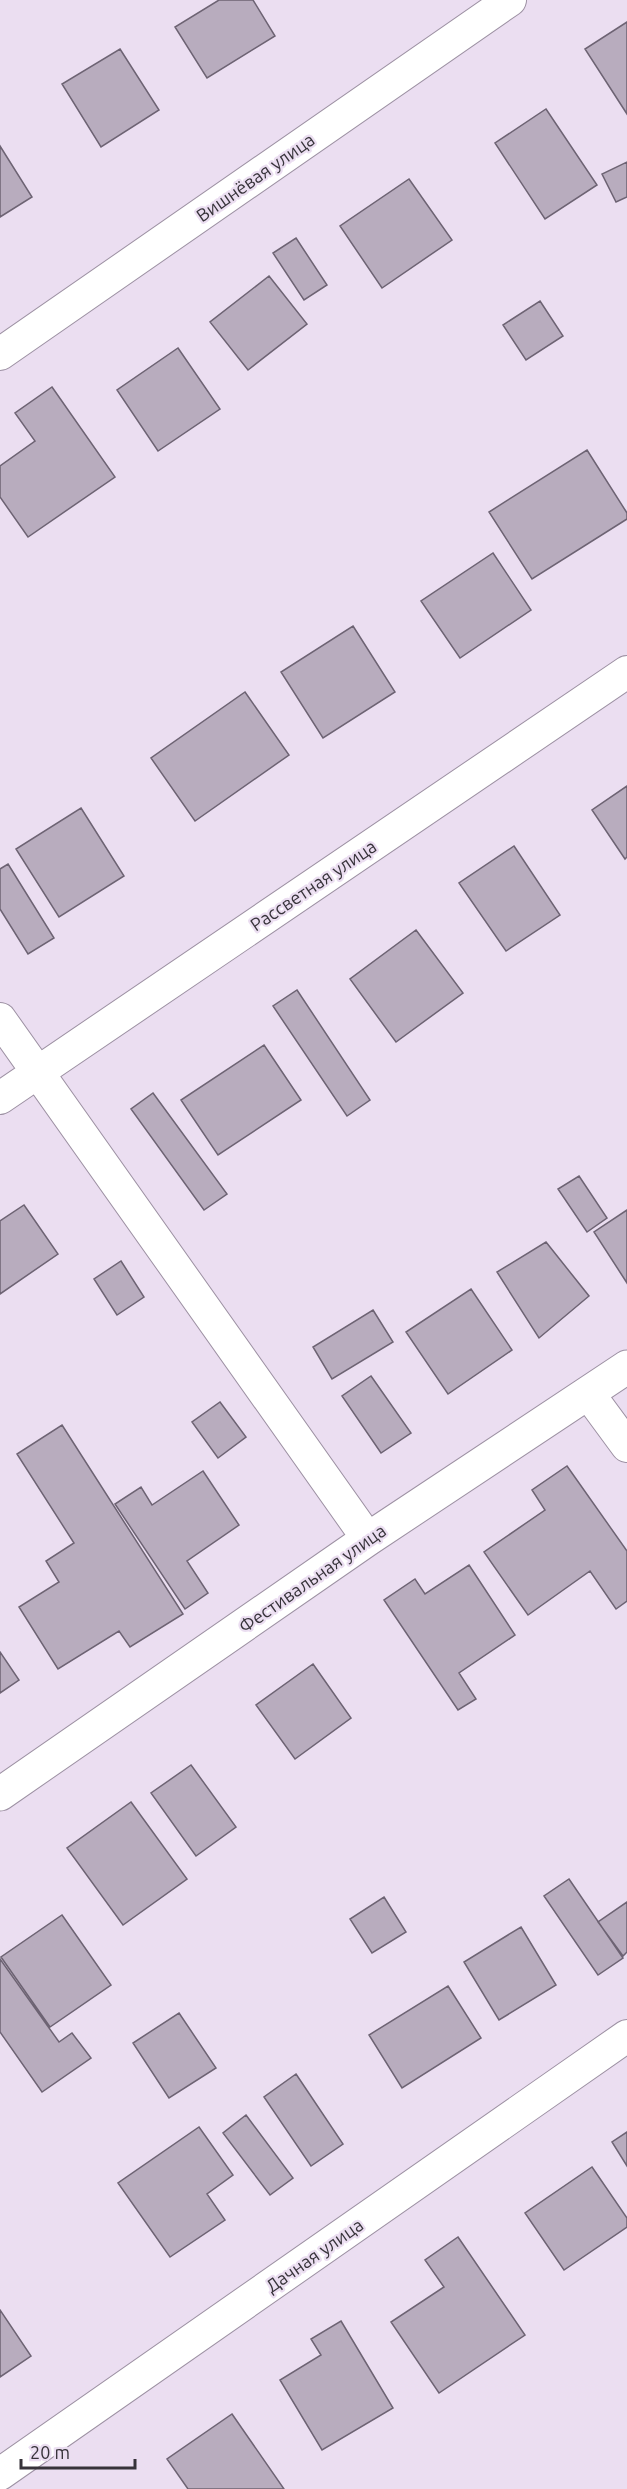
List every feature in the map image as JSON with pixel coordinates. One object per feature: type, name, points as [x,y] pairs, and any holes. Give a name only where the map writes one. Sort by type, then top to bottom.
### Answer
[{"type":"street","name":"Вишнёвая улица","points":[[0,354],[510,0]]},
{"type":"street","name":"Рассветная улица","points":[[0,1098],[627,672]]},
{"type":"street","points":[[0,1019],[368,1539]]},
{"type":"street","name":"Фестивальная улица","points":[[0,1794],[368,1539],[627,1367]]},
{"type":"street","points":[[588,1393],[627,1446]]},
{"type":"street","name":"Дачная улица","points":[[0,2474],[627,2036]]},
{"type":"building","points":[[219,0],[253,0],[275,36],[207,78],[175,27]]},
{"type":"building","points":[[627,22],[627,114],[585,49]]},
{"type":"building","points":[[120,49],[159,110],[101,147],[62,84]]},
{"type":"building","points":[[546,109],[597,185],[545,219],[495,143]]},
{"type":"building","points":[[0,146],[32,197],[0,217]]},
{"type":"building","points":[[627,162],[627,197],[616,202],[602,174]]},
{"type":"building","points":[[409,179],[452,240],[382,288],[340,226]]},
{"type":"building","points":[[296,238],[327,285],[304,300],[273,253]]},
{"type":"building","points":[[269,276],[307,324],[248,370],[210,322]]},
{"type":"building","points":[[540,301],[563,336],[526,360],[503,325]]},
{"type":"building","points":[[178,348],[220,409],[158,451],[117,390]]},
{"type":"building","points":[[52,387],[115,477],[28,537],[0,497],[0,466],[35,441],[15,413]]},
{"type":"building","points":[[587,450],[627,513],[627,519],[532,579],[489,512]]},
{"type":"building","points":[[493,553],[531,610],[460,658],[421,601]]},
{"type":"building","points":[[353,626],[395,692],[323,738],[281,672]]},
{"type":"building","points":[[245,692],[289,755],[195,821],[151,758]]},
{"type":"building","points":[[627,786],[627,857],[625,859],[592,810]]},
{"type":"building","points":[[81,808],[124,876],[59,917],[16,849]]},
{"type":"building","points":[[514,846],[560,915],[506,951],[459,883]]},
{"type":"building","points":[[8,864],[54,938],[28,954],[0,909],[0,869]]},
{"type":"building","points":[[416,930],[463,993],[396,1042],[350,979]]},
{"type":"building","points":[[297,990],[370,1100],[347,1116],[273,1006]]},
{"type":"building","points":[[264,1045],[301,1100],[218,1155],[181,1100]]},
{"type":"building","points":[[153,1093],[227,1194],[204,1210],[131,1109]]},
{"type":"building","points":[[579,1176],[607,1218],[587,1232],[558,1189]]},
{"type":"building","points":[[24,1205],[58,1254],[0,1294],[0,1221]]},
{"type":"building","points":[[627,1210],[627,1283],[594,1232]]},
{"type":"building","points":[[546,1242],[589,1296],[539,1338],[497,1272]]},
{"type":"building","points":[[121,1261],[144,1297],[117,1315],[94,1279]]},
{"type":"building","points":[[471,1289],[512,1350],[448,1394],[406,1332]]},
{"type":"building","points":[[373,1310],[393,1342],[332,1379],[313,1347]]},
{"type":"building","points":[[371,1376],[411,1433],[381,1453],[342,1396]]},
{"type":"building","points":[[220,1402],[246,1437],[218,1458],[192,1422]]},
{"type":"building","points":[[62,1425],[183,1614],[130,1647],[119,1631],[58,1669],[19,1607],[59,1582],[46,1561],[74,1543],[17,1454]]},
{"type":"building","points":[[567,1466],[627,1551],[627,1601],[616,1609],[590,1571],[528,1615],[484,1552],[545,1510],[532,1490]]},
{"type":"building","points":[[203,1471],[239,1525],[187,1561],[208,1593],[185,1609],[115,1504],[141,1487],[152,1505]]},
{"type":"building","points":[[469,1565],[515,1635],[459,1673],[476,1699],[458,1710],[384,1600],[415,1579],[425,1594]]},
{"type":"building","points":[[0,1652],[19,1680],[0,1693]]},
{"type":"building","points":[[313,1664],[351,1718],[295,1759],[256,1705]]},
{"type":"building","points":[[191,1765],[236,1827],[196,1856],[151,1793]]},
{"type":"building","points":[[131,1802],[187,1879],[123,1925],[67,1848]]},
{"type":"building","points":[[569,1879],[623,1958],[598,1975],[544,1896]]},
{"type":"building","points":[[384,1897],[406,1932],[372,1953],[350,1919]]},
{"type":"building","points":[[627,1902],[627,1952],[623,1956],[598,1922]]},
{"type":"building","points":[[62,1915],[111,1985],[50,2027],[1,1957]]},
{"type":"building","points":[[521,1927],[556,1985],[499,2020],[464,1962]]},
{"type":"building","points":[[0,1959],[59,2042],[72,2033],[91,2058],[42,2092],[0,2032]]},
{"type":"building","points":[[448,1986],[481,2038],[402,2088],[369,2035]]},
{"type":"building","points":[[179,2013],[216,2068],[169,2098],[133,2043]]},
{"type":"building","points":[[296,2074],[343,2144],[311,2166],[264,2097]]},
{"type":"building","points":[[246,2115],[293,2178],[270,2195],[223,2133]]},
{"type":"building","points":[[199,2127],[233,2175],[207,2194],[225,2220],[170,2257],[118,2183]]},
{"type":"building","points":[[627,2132],[627,2166],[612,2142]]},
{"type":"building","points":[[592,2167],[627,2218],[627,2227],[564,2270],[525,2213]]},
{"type":"building","points":[[458,2237],[525,2335],[439,2393],[391,2322],[444,2287],[425,2260]]},
{"type":"building","points":[[0,2310],[31,2356],[0,2377]]},
{"type":"building","points":[[341,2321],[393,2408],[322,2450],[280,2380],[321,2355],[311,2339]]},
{"type":"building","points":[[232,2414],[284,2489],[188,2489],[167,2459]]}]
